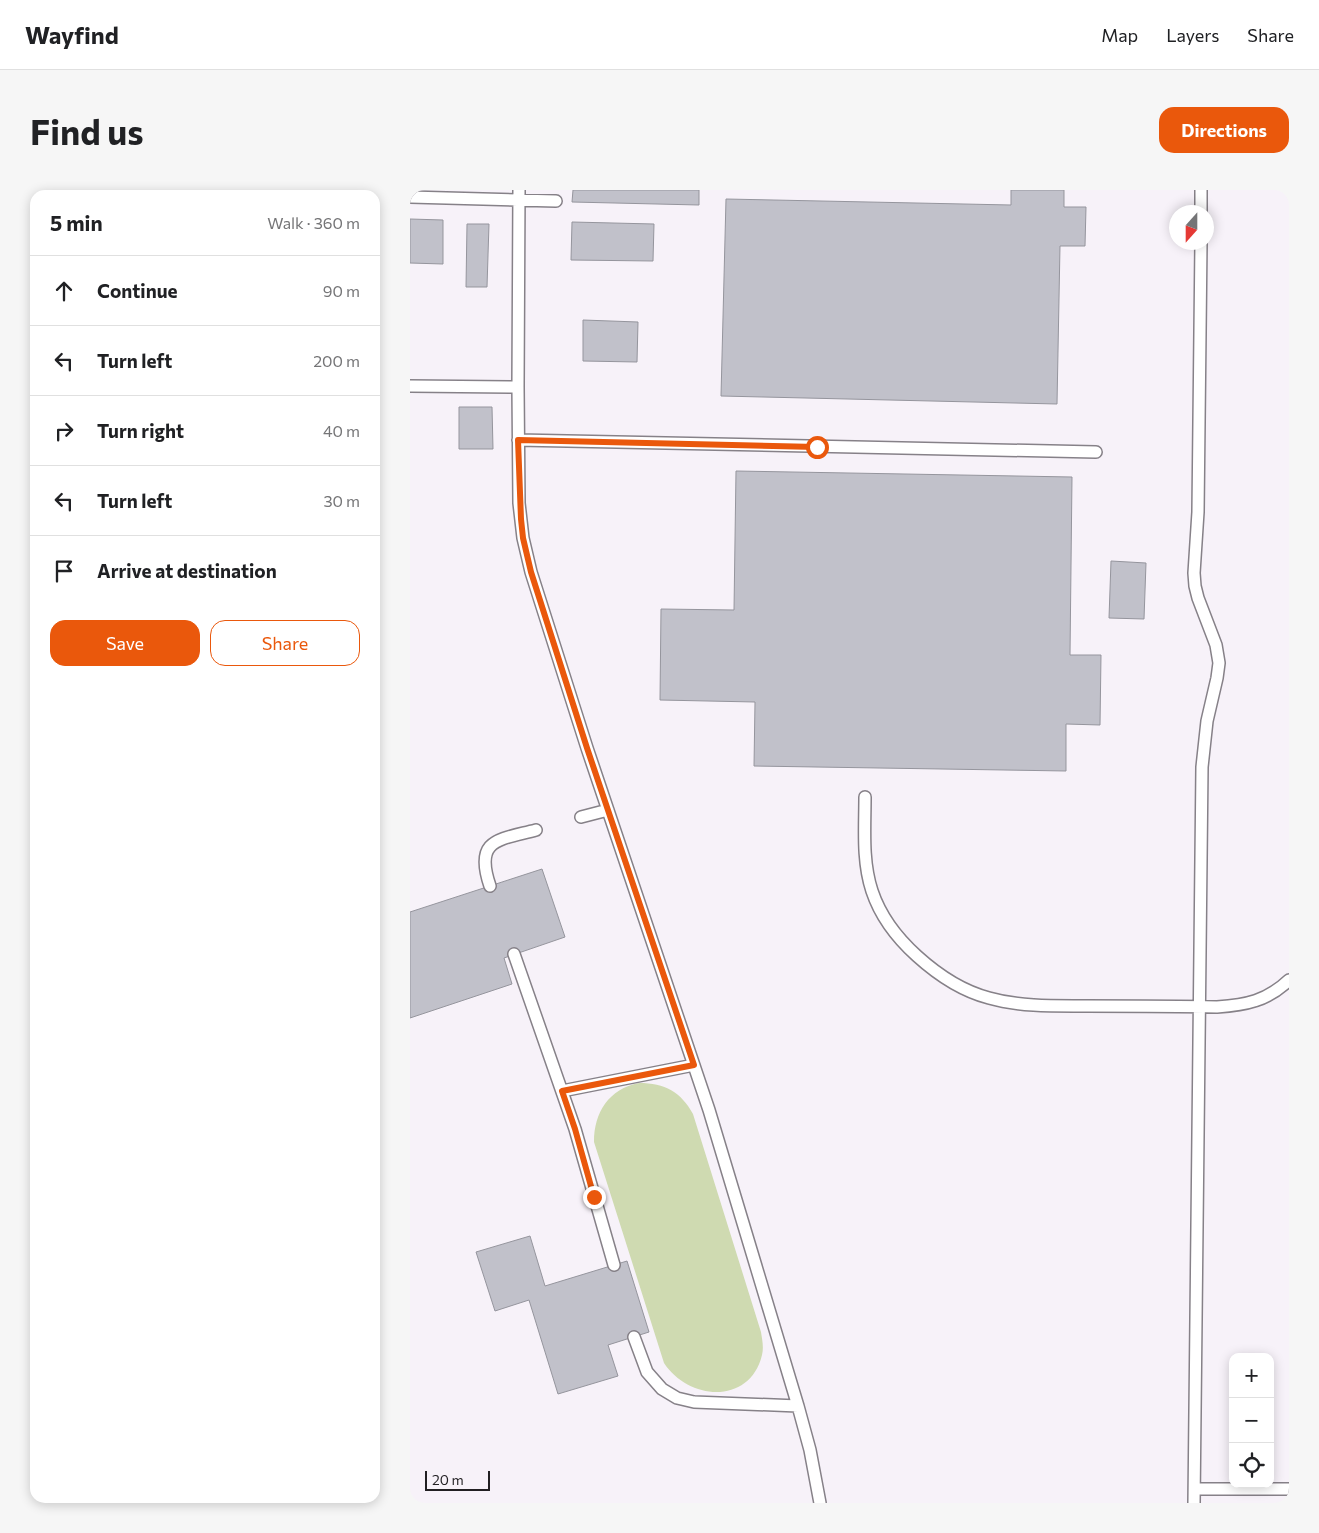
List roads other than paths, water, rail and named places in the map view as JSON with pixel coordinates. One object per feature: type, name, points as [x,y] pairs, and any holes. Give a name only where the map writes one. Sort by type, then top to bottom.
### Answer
[{"type":"lane","points":[[1201,190],[1201,205]]},
{"type":"lane","points":[[410,197],[519,194],[556,201]]},
{"type":"lane","points":[[519,194],[518,440],[519,503],[523,538],[534,581],[608,810],[709,1110],[798,1406],[810,1450],[820,1503]]},
{"type":"lane","points":[[1194,1503],[1202,767],[1207,721],[1219,670],[1216,645],[1202,612],[1195,586],[1194,573],[1198,512],[1201,250]]},
{"type":"lane","points":[[410,386],[518,387]]},
{"type":"lane","points":[[518,440],[1096,452]]},
{"type":"lane","points":[[865,797],[866,856],[872,890],[878,906],[890,926],[907,947],[935,971],[962,988],[990,999],[1029,1004],[1200,1006],[1239,1005],[1257,1001],[1273,994],[1289,980]]},
{"type":"lane","points":[[582,818],[608,810]]},
{"type":"lane","points":[[490,886],[484,866],[486,851],[498,841],[536,830]]},
{"type":"lane","points":[[514,954],[575,1129],[614,1265]]},
{"type":"lane","points":[[562,1091],[694,1065]]},
{"type":"lane","points":[[634,1337],[647,1372],[662,1388],[677,1398],[694,1402],[798,1406]]},
{"type":"lane","points":[[1194,1489],[1289,1489]]}]
